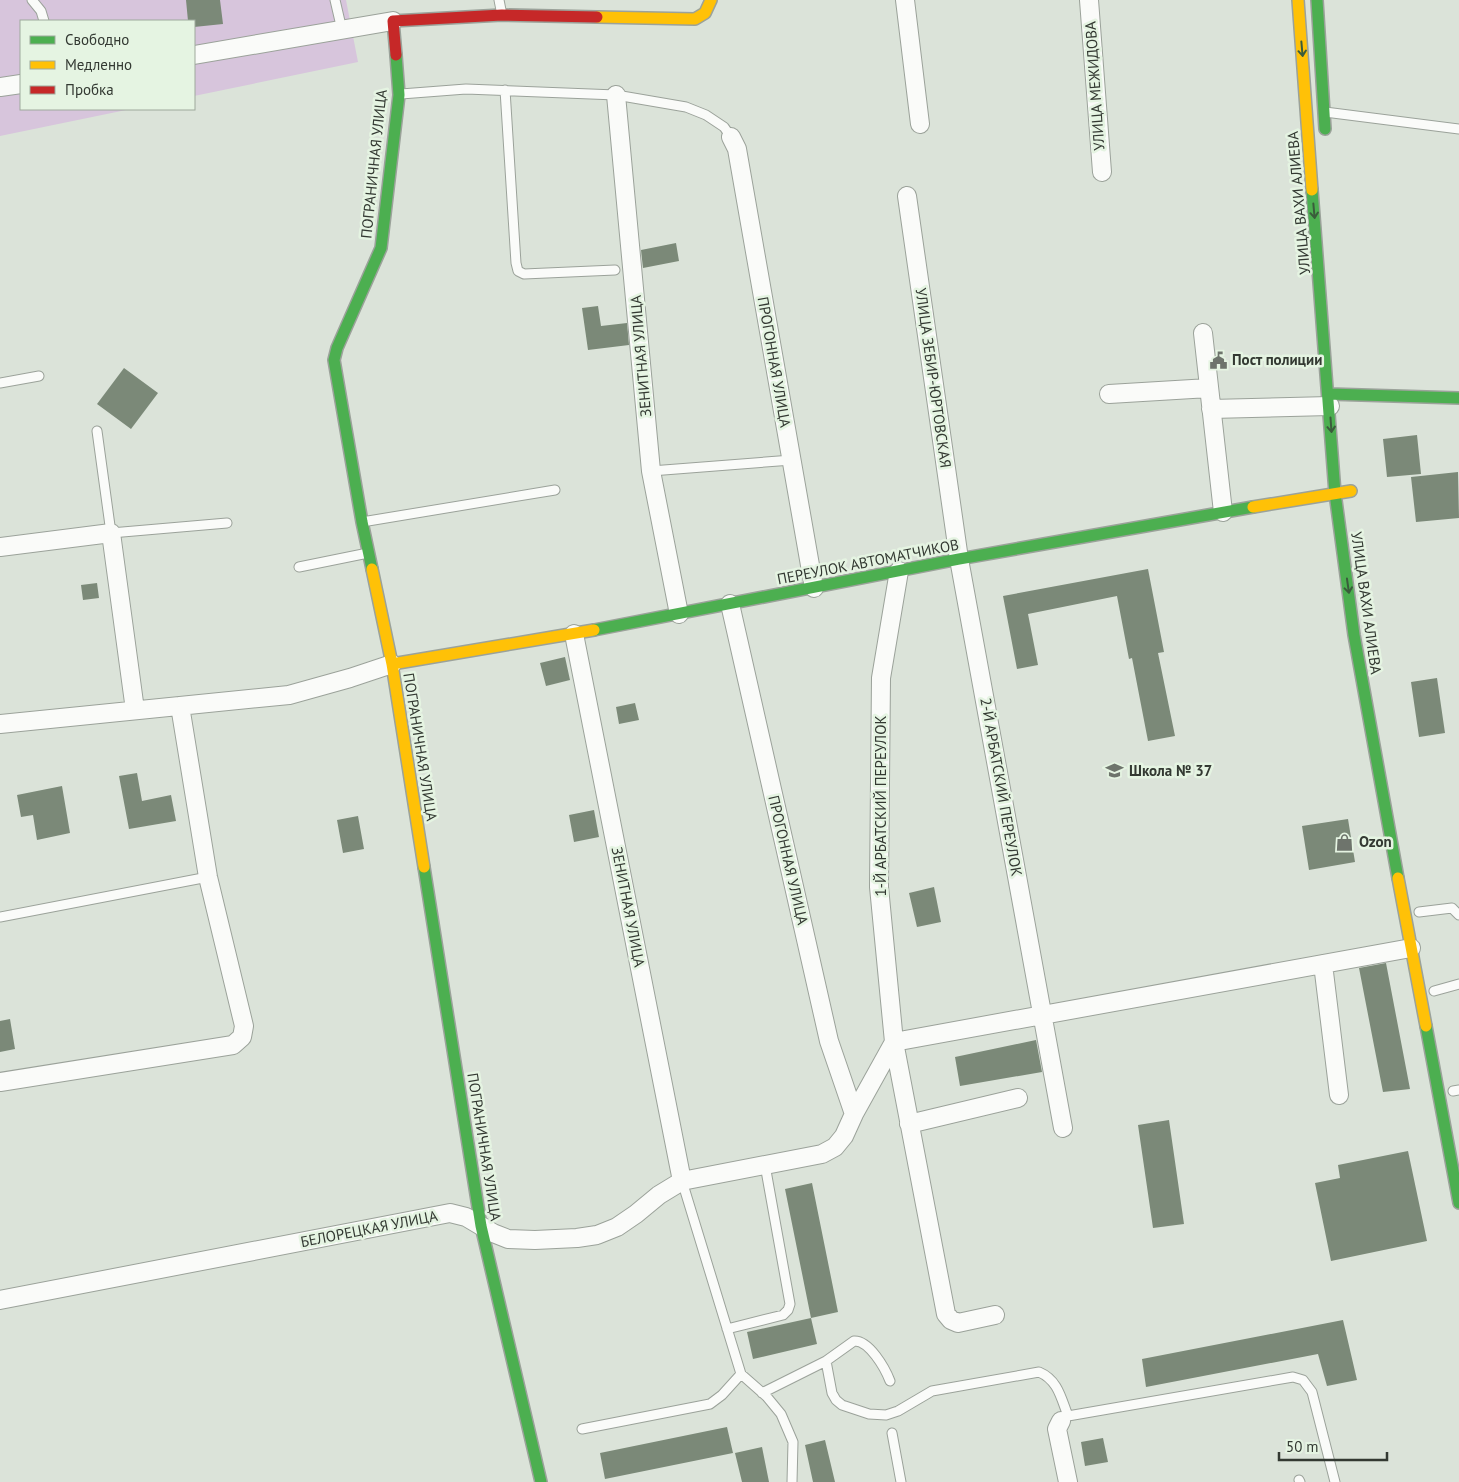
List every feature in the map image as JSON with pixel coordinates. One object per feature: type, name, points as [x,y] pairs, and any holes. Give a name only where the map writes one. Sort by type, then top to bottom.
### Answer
[{"type":"street","points":[[195,56],[393,21],[502,15],[696,19],[705,13],[711,0]]},
{"type":"street","points":[[905,0],[920,124]]},
{"type":"street","name":"УЛИЦА МЕЖИДОВА","points":[[1089,0],[1102,172]]},
{"type":"street","name":"УЛИЦА ВАХИ АЛИЕВА","points":[[1298,0],[1337,398],[1335,493],[1354,635],[1459,1203]]},
{"type":"street","points":[[1317,0],[1326,142]]},
{"type":"street","name":"ПОГРАНИЧНАЯ УЛИЦА","points":[[393,21],[399,95],[381,248],[337,348],[334,360],[362,522],[392,664],[481,1226],[541,1482]]},
{"type":"street","points":[[0,87],[20,84]]},
{"type":"street","name":"ЗЕНИТНАЯ УЛИЦА","points":[[616,96],[651,471],[679,614]]},
{"type":"street","name":"ПРОГОННАЯ УЛИЦА","points":[[731,137],[736,149],[814,588]]},
{"type":"street","name":"УЛИЦА ЗЕБИР-ЮРТОВСКАЯ","points":[[907,196],[960,559]]},
{"type":"street","points":[[1202,333],[1223,512]]},
{"type":"street","points":[[1109,394],[1209,388]]},
{"type":"street","points":[[1211,408],[1337,398],[1459,398]]},
{"type":"street","name":"ПЕРЕУЛОК АВТОМАТЧИКОВ","points":[[392,664],[574,634],[960,559],[1351,491]]},
{"type":"street","points":[[0,547],[111,533],[135,710]]},
{"type":"street","name":"2-Й АРБАТСКИЙ ПЕРЕУЛОК","points":[[960,559],[1063,1128]]},
{"type":"street","name":"1-Й АРБАТСКИЙ ПЕРЕУЛОК","points":[[899,571],[881,678],[879,887],[894,1042],[946,1314],[951,1320],[958,1323],[995,1315]]},
{"type":"street","name":"ПРОГОННАЯ УЛИЦА","points":[[730,604],[829,1041],[854,1114]]},
{"type":"street","name":"ЗЕНИТНАЯ УЛИЦА","points":[[574,634],[682,1180]]},
{"type":"street","points":[[0,724],[289,695],[392,664]]},
{"type":"street","points":[[0,1082],[233,1045],[242,1038],[244,1026],[208,877],[180,706]]},
{"type":"street","points":[[854,1114],[894,1042],[1411,948]]},
{"type":"street","points":[[1323,964],[1339,1095]]},
{"type":"street","points":[[910,1124],[1018,1098]]},
{"type":"street","name":"БЕЛОРЕЦКАЯ УЛИЦА","points":[[0,1300],[450,1213],[466,1217],[493,1233],[508,1239],[535,1240],[598,1235],[617,1227],[682,1180],[822,1154],[835,1146],[844,1136],[854,1114]]},
{"type":"street","points":[[1064,1418],[1058,1429],[1068,1482]]},
{"type":"lane","points":[[32,0],[41,11],[44,20]]},
{"type":"lane","points":[[335,0],[342,30]]},
{"type":"lane","points":[[499,0],[502,15]]},
{"type":"lane","points":[[399,95],[466,89],[616,96],[686,107],[706,115],[724,127],[731,137]]},
{"type":"lane","points":[[505,90],[518,271],[524,274],[615,270]]},
{"type":"lane","points":[[1324,112],[1459,128]]},
{"type":"lane","points":[[0,383],[40,376]]},
{"type":"lane","points":[[97,432],[111,533],[226,523]]},
{"type":"lane","points":[[651,471],[792,460]]},
{"type":"lane","points":[[362,522],[555,490]]},
{"type":"lane","points":[[299,567],[368,553]]},
{"type":"lane","points":[[0,917],[208,877]]},
{"type":"lane","points":[[1419,912],[1452,908],[1459,915]]},
{"type":"lane","points":[[1434,991],[1459,984]]},
{"type":"lane","points":[[727,1329],[783,1314],[788,1310],[790,1304],[765,1165]]},
{"type":"lane","points":[[682,1180],[740,1374],[762,1393],[781,1414],[793,1442],[792,1482]]},
{"type":"lane","points":[[762,1393],[826,1361],[854,1341],[865,1344],[885,1368],[890,1381]]},
{"type":"lane","points":[[826,1361],[832,1393],[836,1400],[842,1405],[869,1414],[886,1415],[898,1411],[932,1391],[1039,1372],[1048,1376],[1055,1383],[1064,1418],[1292,1378],[1303,1380],[1312,1392],[1335,1482]]},
{"type":"lane","points":[[582,1429],[710,1404],[722,1395],[740,1374]]},
{"type":"lane","points":[[892,1433],[900,1482]]},
{"type":"shaded area","points":[[0,0],[346,0],[358,62],[195,96],[195,20],[20,20],[20,110],[126,110],[0,136]]},
{"type":"building","points":[[186,0],[220,0],[223,24],[195,27],[195,20],[188,20]]},
{"type":"building","points":[[676,243],[679,261],[643,268],[641,250]]},
{"type":"building","points":[[598,306],[601,326],[627,323],[629,345],[588,350],[582,308]]},
{"type":"building","points":[[124,368],[158,393],[131,429],[97,404]]},
{"type":"building","points":[[1417,435],[1421,474],[1387,477],[1383,439]]},
{"type":"building","points":[[1458,472],[1459,518],[1416,522],[1411,477]]},
{"type":"building","points":[[1148,569],[1164,652],[1158,653],[1175,736],[1148,741],[1132,658],[1129,659],[1117,596],[1028,614],[1038,665],[1017,669],[1003,596]]},
{"type":"building","points":[[97,583],[99,598],[83,600],[81,585]]},
{"type":"building","points":[[565,657],[570,680],[546,686],[540,663]]},
{"type":"building","points":[[1437,678],[1445,733],[1419,737],[1411,682]]},
{"type":"building","points":[[635,703],[639,720],[619,724],[616,707]]},
{"type":"building","points":[[137,773],[142,801],[171,795],[176,821],[129,829],[119,776]]},
{"type":"building","points":[[62,786],[70,833],[37,840],[33,815],[21,817],[17,795]]},
{"type":"building","points":[[594,810],[599,837],[574,842],[569,815]]},
{"type":"building","points":[[358,816],[364,849],[343,853],[337,820]]},
{"type":"building","points":[[1348,819],[1355,862],[1309,870],[1302,826]]},
{"type":"building","points":[[934,887],[941,922],[917,927],[909,893]]},
{"type":"building","points":[[1386,963],[1410,1089],[1383,1092],[1359,968]]},
{"type":"building","points":[[10,1019],[15,1049],[0,1052],[0,1021]]},
{"type":"building","points":[[1036,1040],[1042,1072],[960,1086],[955,1057]]},
{"type":"building","points":[[1169,1120],[1184,1224],[1153,1228],[1138,1125]]},
{"type":"building","points":[[1408,1151],[1427,1241],[1331,1261],[1315,1183],[1340,1178],[1338,1165]]},
{"type":"building","points":[[812,1183],[838,1312],[811,1318],[785,1189]]},
{"type":"building","points":[[811,1318],[817,1344],[753,1359],[747,1332]]},
{"type":"building","points":[[1343,1320],[1357,1380],[1327,1386],[1318,1354],[1146,1387],[1142,1359]]},
{"type":"building","points":[[727,1427],[733,1453],[605,1479],[600,1453]]},
{"type":"building","points":[[1103,1438],[1108,1462],[1085,1466],[1081,1442]]},
{"type":"building","points":[[825,1440],[835,1482],[813,1482],[805,1445]]},
{"type":"building","points":[[762,1447],[769,1482],[742,1482],[735,1453]]},
{"type":"traffic: fast","points":[[1317,0],[1325,129]]},
{"type":"traffic: fast","points":[[372,569],[334,360],[337,348],[381,248],[399,95],[396,55]]},
{"type":"traffic: fast","points":[[1312,190],[1335,493],[1354,635],[1398,878]]},
{"type":"traffic: fast","points":[[1329,394],[1459,398]]},
{"type":"traffic: fast","points":[[594,630],[959,559],[1253,507]]},
{"type":"traffic: fast","points":[[424,867],[481,1226],[541,1482]]},
{"type":"traffic: fast","points":[[1426,1026],[1459,1203]]},
{"type":"traffic: slow","points":[[597,17],[695,19],[705,13],[711,0]]},
{"type":"traffic: slow","points":[[1298,0],[1312,190]]},
{"type":"traffic: slow","points":[[1253,507],[1351,491]]},
{"type":"traffic: slow","points":[[372,569],[392,664],[424,867]]},
{"type":"traffic: slow","points":[[392,664],[594,630]]},
{"type":"traffic: slow","points":[[1398,878],[1426,1026]]},
{"type":"traffic: jam","points":[[396,55],[393,21],[502,15],[597,17]]},
{"type":"place","name":"Пост полиции","points":[[1218,360]]},
{"type":"place","name":"Школа № 37","points":[[1115,771]]},
{"type":"place","name":"Ozon","points":[[1345,842]]}]
